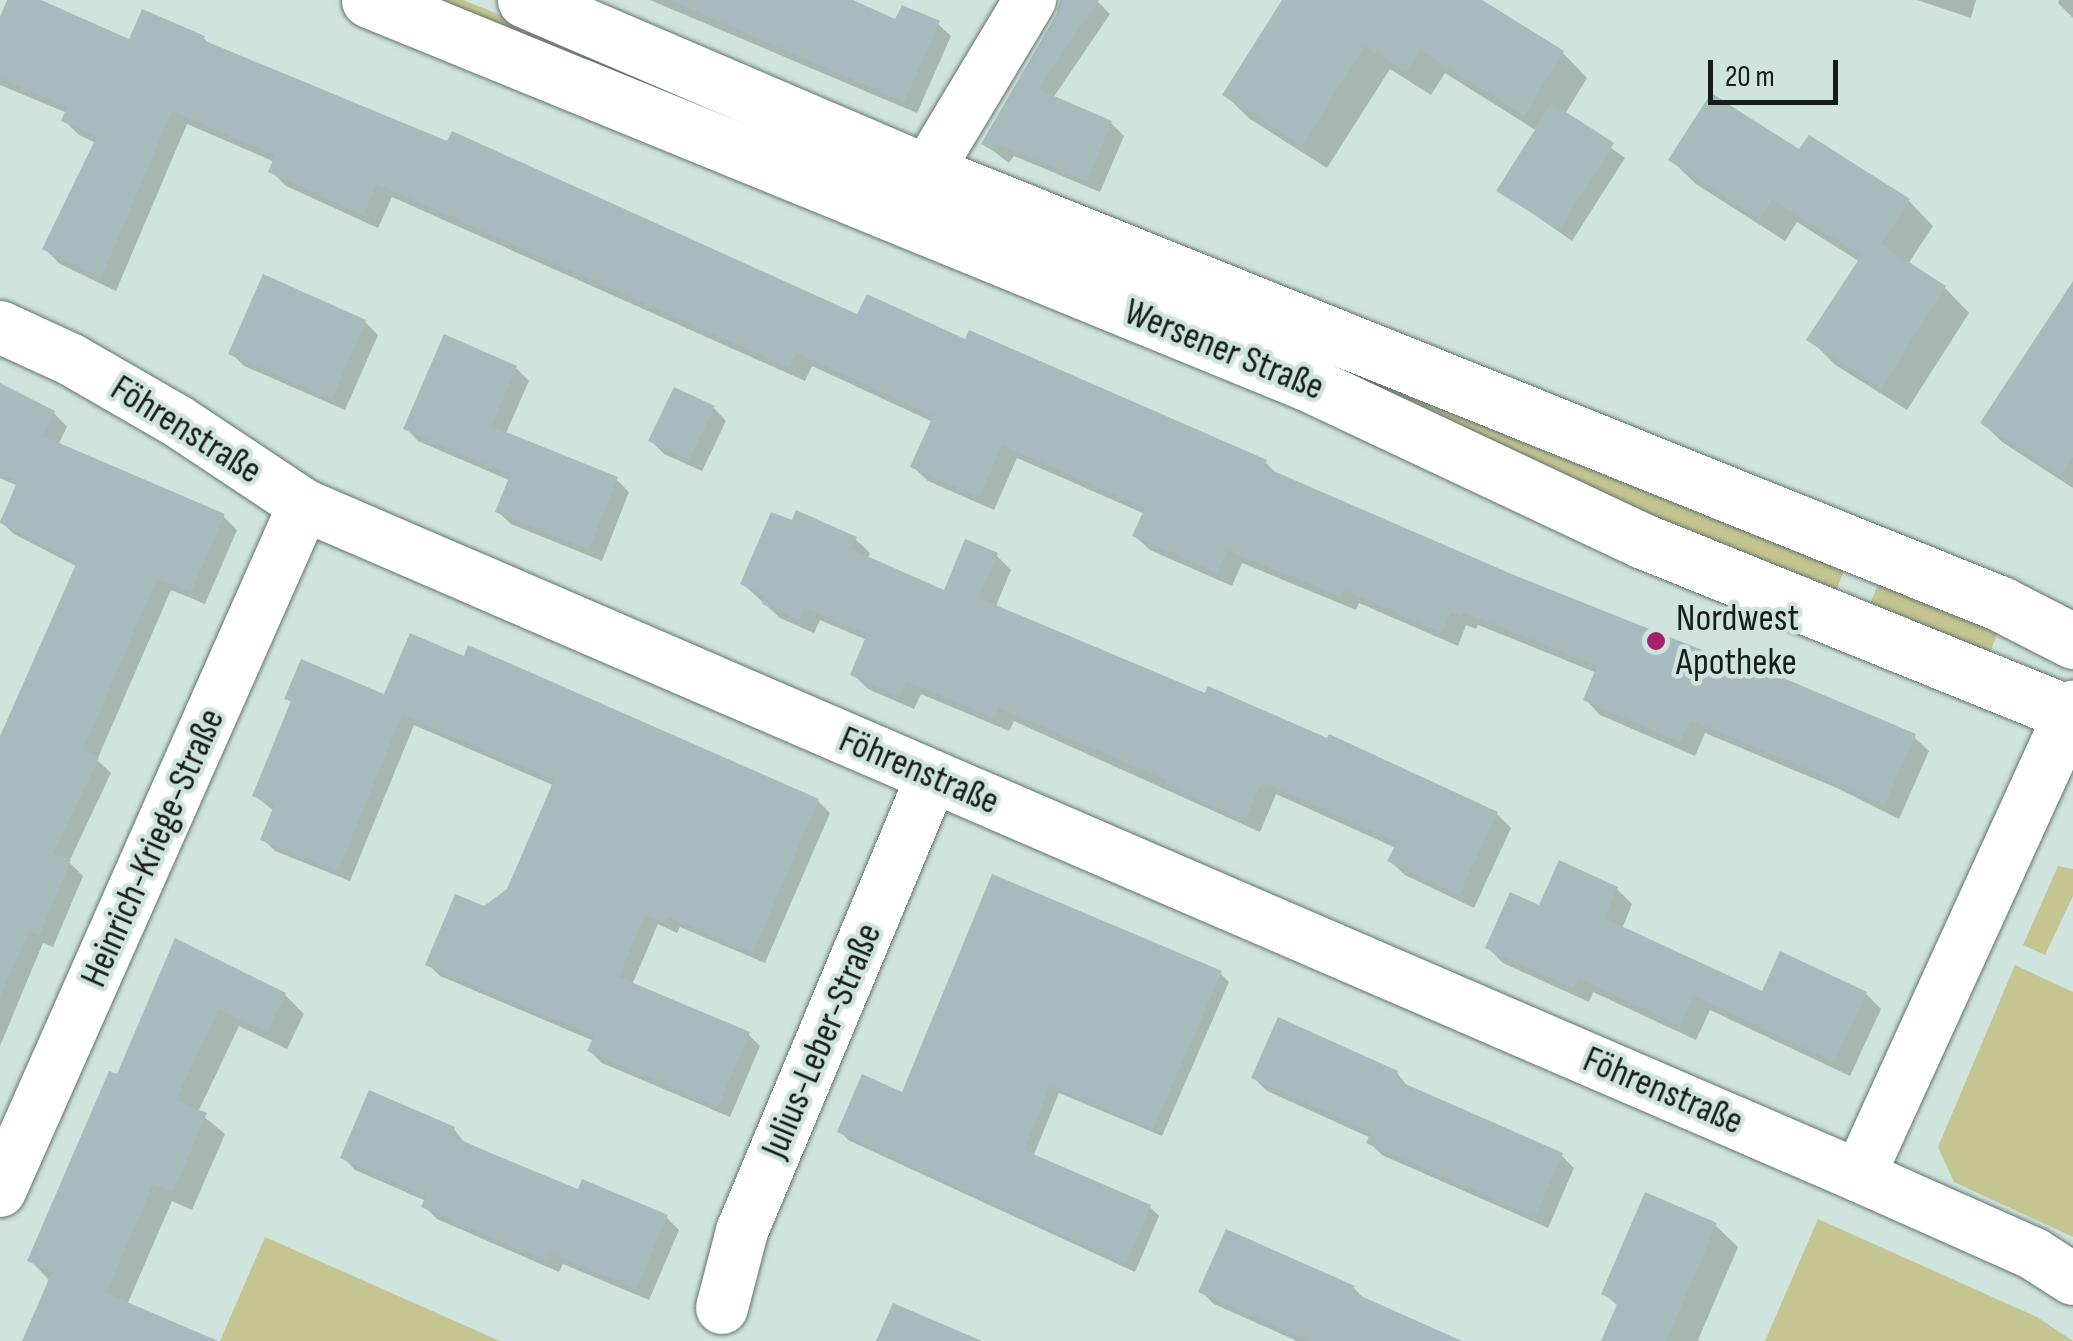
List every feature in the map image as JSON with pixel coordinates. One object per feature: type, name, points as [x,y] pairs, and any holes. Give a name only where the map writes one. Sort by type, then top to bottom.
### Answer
[{"type":"main road","name":"Wersener Straße","points":[[369,0],[912,195],[1982,597],[2073,641]]},
{"type":"main road","name":"Wersener Straße","points":[[525,0],[912,195],[1643,541],[2072,712]]},
{"type":"street","points":[[912,195],[1030,0]]},
{"type":"street","name":"Föhrenstraße","points":[[0,326],[70,359],[179,422],[304,505],[1860,1176],[2034,1254],[2073,1280]]},
{"type":"street","name":"Heinrich-Kriege-Straße","points":[[0,1190],[304,505]]},
{"type":"street","points":[[1860,1176],[2072,712]]},
{"type":"street","name":"Julius-Leber-Straße","points":[[722,1308],[742,1231],[932,776]]},
{"type":"green space","points":[[427,0],[463,0],[562,40],[557,51]]},
{"type":"green space","points":[[1004,226],[1846,566],[1833,598]]},
{"type":"green space","points":[[1880,580],[2000,627],[1987,660],[1867,611]]},
{"type":"green space","points":[[2058,866],[2073,869],[2073,896],[2045,955],[2023,945]]},
{"type":"green space","points":[[2015,965],[2073,992],[2073,1237],[1954,1182],[1938,1147]]},
{"type":"green space","points":[[1818,1219],[2037,1317],[2073,1341],[1765,1341]]},
{"type":"green space","points":[[265,1237],[500,1341],[220,1341]]},
{"type":"building","points":[[7,0],[41,0],[129,39],[142,9],[205,36],[203,40],[447,141],[452,131],[857,314],[867,294],[965,339],[969,330],[1267,460],[1264,467],[1514,575],[1755,671],[1757,667],[1916,734],[1884,806],[1828,781],[1829,778],[1690,720],[1680,742],[1583,700],[1597,666],[1463,612],[1461,616],[1451,612],[1442,633],[1344,590],[1341,597],[1227,550],[1217,573],[1132,536],[1145,508],[1002,445],[979,497],[910,467],[933,416],[797,353],[790,368],[377,184],[363,215],[268,172],[275,155],[172,111],[101,278],[42,249],[97,136],[61,121],[67,107],[0,78],[0,17]]},
{"type":"building","points":[[670,0],[853,0],[895,19],[902,5],[940,21],[904,102]]},
{"type":"building","points":[[1060,0],[1099,0],[1038,89],[1112,121],[1087,181],[1000,145],[995,152],[981,144],[1056,15]]},
{"type":"building","points":[[1282,0],[1482,0],[1564,51],[1524,116],[1420,50],[1406,72],[1364,46],[1302,146],[1222,95]]},
{"type":"building","points":[[1711,93],[1799,149],[1809,135],[1910,199],[1881,244],[1946,286],[1881,388],[1806,340],[1861,256],[1772,199],[1759,219],[1668,160]]},
{"type":"building","points":[[1552,103],[1614,143],[1559,230],[1496,191]]},
{"type":"building","points":[[263,274],[366,320],[332,399],[228,354]]},
{"type":"building","points":[[2073,281],[2073,456],[2060,476],[1980,423]]},
{"type":"building","points":[[444,334],[517,366],[491,426],[618,477],[589,550],[495,512],[510,475],[403,429]]},
{"type":"building","points":[[0,383],[55,411],[43,436],[225,514],[191,592],[157,578],[83,750],[99,758],[53,853],[71,860],[39,936],[29,931],[0,997],[0,736],[77,562],[0,523],[17,482],[0,473]]},
{"type":"building","points":[[674,387],[715,406],[689,460],[648,441]]},
{"type":"building","points":[[796,510],[857,537],[851,549],[944,590],[965,539],[982,546],[998,553],[979,598],[1205,693],[1208,686],[1327,738],[1329,734],[1498,812],[1459,895],[1387,861],[1397,842],[1262,782],[1245,820],[1165,785],[1167,780],[999,708],[994,718],[906,681],[899,697],[850,675],[867,634],[805,608],[799,620],[762,604],[765,596],[740,584],[771,512],[792,520]]},
{"type":"building","points":[[410,633],[464,656],[468,645],[819,799],[753,953],[668,917],[665,923],[645,914],[619,977],[750,1032],[718,1107],[587,1051],[594,1036],[425,965],[455,894],[484,906],[507,889],[554,780],[402,715],[338,871],[260,840],[274,805],[252,796],[291,701],[284,699],[301,659],[384,694]]},
{"type":"building","points":[[1559,860],[1618,887],[1604,918],[1762,991],[1780,951],[1867,992],[1834,1062],[1694,996],[1680,1026],[1578,978],[1573,988],[1485,948],[1510,892],[1539,905]]},
{"type":"building","points":[[992,874],[1222,971],[1153,1129],[1050,1086],[1024,1150],[1151,1205],[1126,1264],[837,1132],[862,1074],[902,1092]]},
{"type":"building","points":[[175,938],[286,993],[267,1032],[219,1009],[176,1100],[207,1113],[173,1192],[153,1184],[106,1293],[218,1341],[22,1341],[52,1272],[27,1261],[109,1071],[117,1074]]},
{"type":"building","points":[[1278,1017],[1398,1071],[1394,1079],[1563,1153],[1535,1217],[1366,1143],[1371,1132],[1251,1078]]},
{"type":"building","points":[[369,1090],[455,1127],[452,1136],[493,1154],[578,1189],[582,1179],[668,1215],[636,1289],[550,1253],[546,1261],[421,1207],[426,1196],[340,1158]]},
{"type":"building","points":[[1645,1192],[1717,1223],[1666,1341],[1601,1341],[1618,1302],[1601,1294]]},
{"type":"building","points":[[1226,1229],[1355,1286],[1352,1292],[1462,1341],[1309,1341],[1198,1292]]},
{"type":"building","points":[[893,1303],[982,1341],[876,1341]]},
{"type":"place","name":"Nordwest Apotheke","points":[[1656,641]]}]
